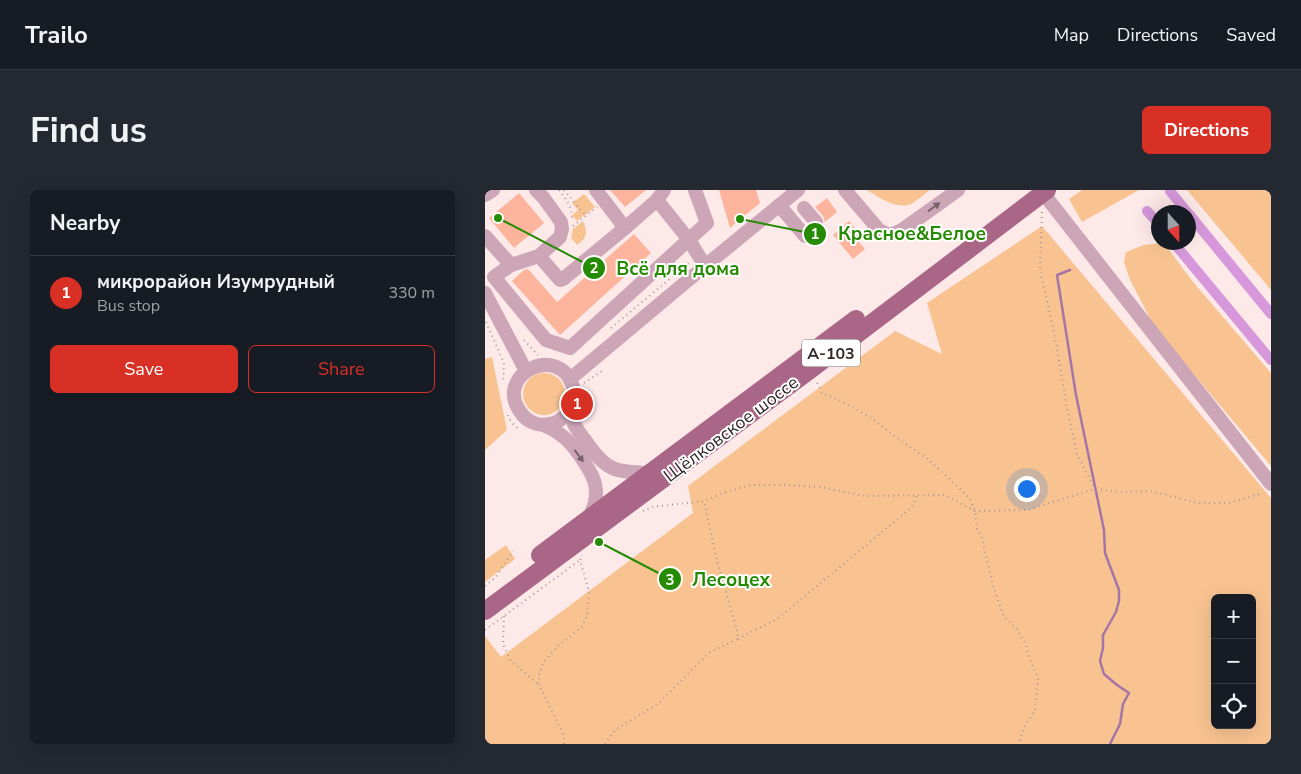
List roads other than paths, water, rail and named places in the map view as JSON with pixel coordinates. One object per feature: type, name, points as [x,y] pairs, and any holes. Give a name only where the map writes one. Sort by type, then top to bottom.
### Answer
[{"type":"main road","name":"Щёлковское шоссе","points":[[485,611],[810,370],[1039,191]]},
{"type":"main road","name":"Щёлковское шоссе","points":[[485,596],[648,473],[1039,191]]},
{"type":"street","points":[[485,195],[493,190]]},
{"type":"street","points":[[536,190],[561,222],[562,230],[560,237],[539,256],[511,265],[489,279],[546,340],[570,348],[707,223],[695,190]]},
{"type":"street","points":[[595,190],[625,228]]},
{"type":"street","points":[[543,425],[559,421],[570,410],[575,395],[573,386],[576,382],[705,266],[797,190]]},
{"type":"street","points":[[845,190],[879,230],[893,235],[958,190]]},
{"type":"street","points":[[1039,191],[1267,488]]},
{"type":"street","points":[[539,256],[560,280],[563,279],[625,228],[660,195],[705,266]]},
{"type":"street","points":[[779,205],[805,236],[817,225],[804,208]]},
{"type":"street","points":[[485,236],[511,265]]},
{"type":"street","points":[[485,293],[489,317],[526,371]]},
{"type":"street","points":[[576,382],[555,367],[535,366],[520,377],[515,392],[515,400],[517,407],[528,420],[550,428],[567,440],[584,462],[593,477],[596,495],[595,505],[589,518]]},
{"type":"street","points":[[570,410],[577,428],[595,454],[608,467],[619,471],[648,473]]},
{"type":"waterway","points":[[1170,191],[1181,205]]},
{"type":"waterway","points":[[1147,211],[1151,215]]},
{"type":"waterway","points":[[1196,223],[1271,314]]},
{"type":"waterway","points":[[1180,250],[1271,360]]},
{"type":"waterway","points":[[1070,270],[1057,275],[1076,395],[1104,530],[1105,553],[1119,590],[1116,612],[1103,635],[1100,661],[1104,674],[1129,693],[1123,704],[1120,724],[1110,744]]},
{"type":"place","name":"Всё для дома","points":[[498,218]]},
{"type":"place","name":"Красное&Белое","points":[[740,219]]},
{"type":"place","name":"микрорайон Изумрудный","points":[[577,404]]},
{"type":"place","name":"Лесоцех","points":[[599,542]]}]
